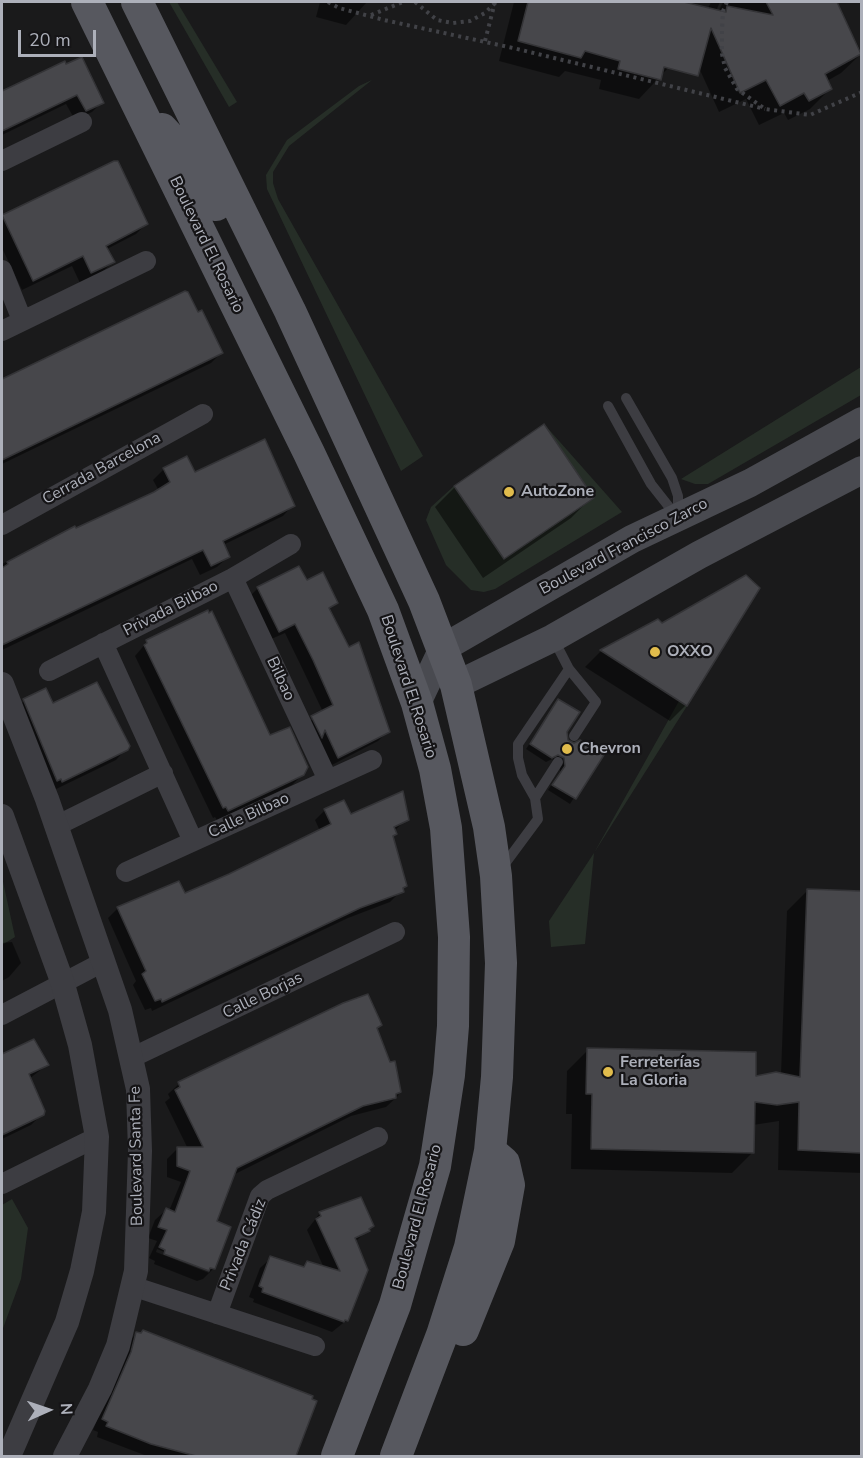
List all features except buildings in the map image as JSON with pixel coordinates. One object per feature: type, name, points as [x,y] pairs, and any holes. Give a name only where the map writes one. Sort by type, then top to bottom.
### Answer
[{"type":"main road","name":"Boulevard El Rosario","points":[[87,2],[383,610],[417,703],[435,769],[444,816],[451,891],[455,980],[449,1075],[435,1166],[395,1305],[337,1456]]},
{"type":"main road","points":[[137,2],[290,311],[424,601],[479,775],[496,876],[501,984],[497,1077],[490,1151],[470,1247],[442,1335],[396,1456]]},
{"type":"main road","points":[[135,99],[186,156],[217,206],[302,386],[346,472],[410,627],[444,669]]},
{"type":"main road","name":"Boulevard Francisco Zarco","points":[[444,669],[575,570],[632,539],[750,483],[861,421]]},
{"type":"main road","points":[[417,703],[444,669],[553,638],[699,555],[861,470]]},
{"type":"main road","points":[[678,518],[699,555]]},
{"type":"main road","points":[[412,1456],[499,1241],[509,1185],[504,1163],[490,1151]]},
{"type":"street","points":[[2,161],[82,122]]},
{"type":"street","points":[[2,331],[146,261]]},
{"type":"street","points":[[2,270],[22,320]]},
{"type":"street","name":"Cerrada Barcelona","points":[[2,525],[203,414]]},
{"type":"street","name":"Privada Bilbao","points":[[49,671],[232,578],[291,544]]},
{"type":"street","name":"Bilbao","points":[[232,578],[328,780]]},
{"type":"street","points":[[103,643],[194,841]]},
{"type":"street","name":"Boulevard Santa Fe","points":[[2,684],[104,962],[120,1010],[138,1089],[140,1151],[138,1244],[132,1286],[118,1346],[72,1454]]},
{"type":"street","name":"Calle Bilbao","points":[[126,872],[372,760]]},
{"type":"street","points":[[56,826],[163,773]]},
{"type":"street","points":[[2,816],[62,981],[80,1045],[97,1137],[94,1212],[82,1271],[67,1322],[9,1456]]},
{"type":"street","name":"Calle Borjas","points":[[131,1058],[395,932]]},
{"type":"street","points":[[2,1015],[62,981],[104,962]]},
{"type":"street","points":[[2,1184],[97,1137]]},
{"type":"street","name":"Privada Cádiz","points":[[217,1314],[260,1196],[267,1190],[378,1137]]},
{"type":"street","points":[[132,1286],[315,1346]]},
{"type":"lane","points":[[626,398],[672,478],[678,496],[678,518]]},
{"type":"lane","points":[[608,406],[651,484],[678,518]]},
{"type":"lane","points":[[553,638],[569,669],[596,702],[574,736]]},
{"type":"lane","points":[[496,876],[538,819],[535,798],[522,775],[518,744],[569,669]]},
{"type":"lane","points":[[535,798],[558,762]]},
{"type":"path","points":[[328,2],[339,8],[369,16],[765,109],[810,116],[861,92]]},
{"type":"path","points":[[369,16],[403,2]]},
{"type":"path","points":[[415,2],[423,11],[445,22],[470,21],[485,13],[496,2],[485,42]]},
{"type":"path","points":[[727,2],[723,11],[722,30],[722,54],[725,68],[737,89],[765,109]]},
{"type":"path","points":[[442,33],[445,22]]},
{"type":"shaded area","points":[[169,2],[177,2],[237,102],[229,107]]},
{"type":"shaded area","points":[[372,80],[289,146],[273,172],[273,183],[278,199],[423,456],[401,471],[267,189],[266,175],[287,140],[359,86]]},
{"type":"shaded area","points":[[861,367],[861,395],[708,484],[695,484],[681,479]]},
{"type":"shaded area","points":[[544,424],[622,512],[495,589],[484,592],[471,590],[446,565],[426,520],[431,507],[454,486],[504,559],[594,498]]},
{"type":"shaded area","points":[[679,701],[687,706],[594,853]]},
{"type":"shaded area","points":[[594,853],[585,944],[551,947],[549,921]]},
{"type":"shaded area","points":[[2,877],[15,937],[2,945]]},
{"type":"shaded area","points":[[12,1199],[28,1228],[21,1279],[2,1331],[2,1205]]},
{"type":"place","name":"AutoZone","points":[[509,492]]},
{"type":"place","name":"OXXO","points":[[655,652]]},
{"type":"place","name":"Chevron","points":[[567,749]]},
{"type":"place","name":"Ferreterías La Gloria","points":[[608,1072]]}]
